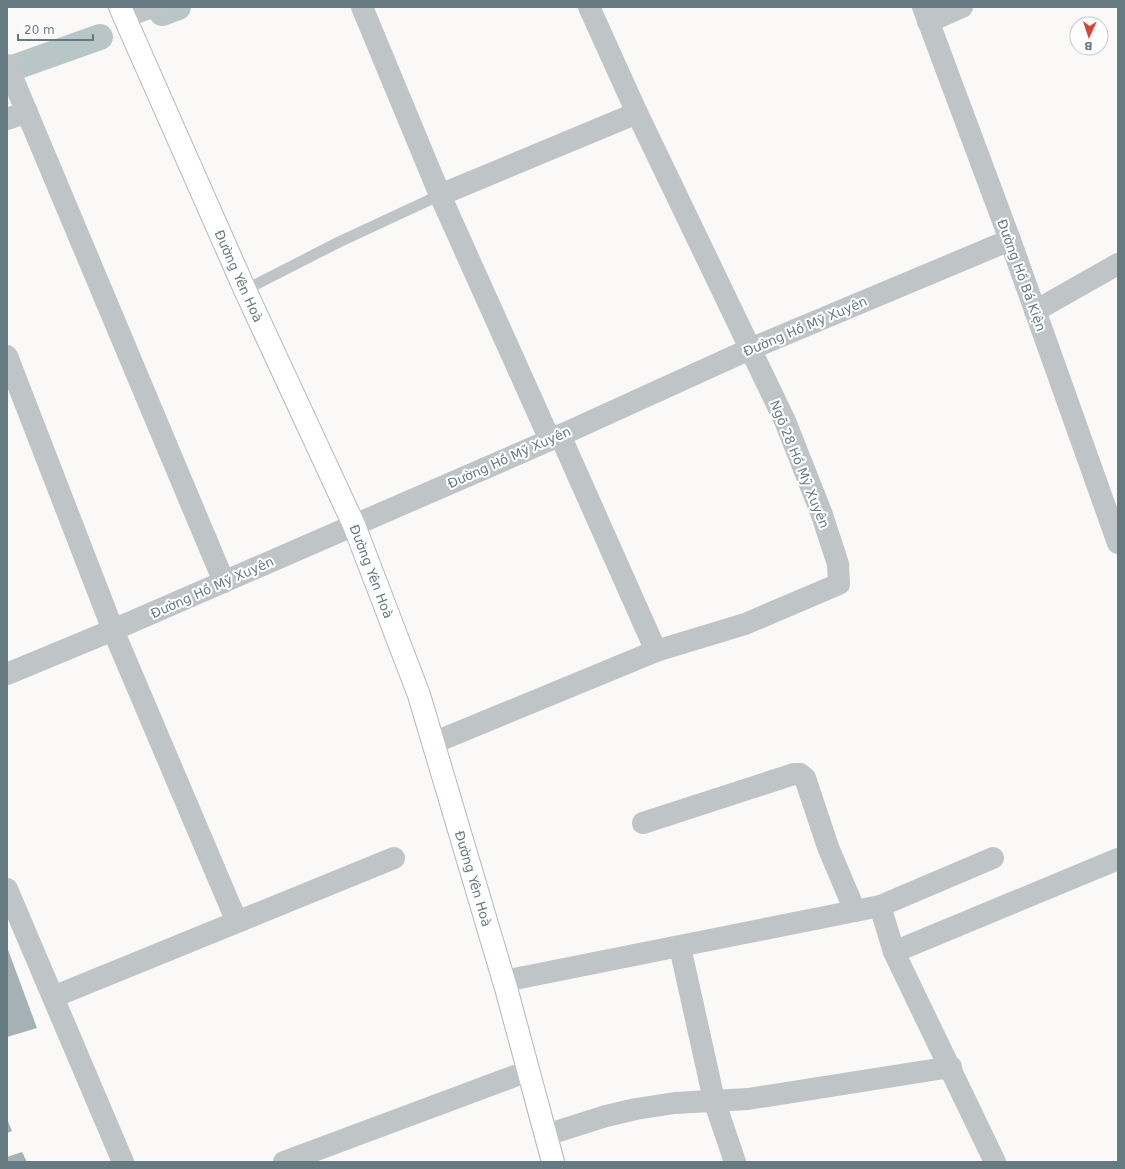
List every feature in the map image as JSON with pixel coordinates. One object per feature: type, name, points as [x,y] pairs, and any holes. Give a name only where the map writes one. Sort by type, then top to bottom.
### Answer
[{"type":"street","points":[[122,12],[152,7]]},
{"type":"street","points":[[362,7],[440,195],[656,651],[433,743]]},
{"type":"street","name":"Ngõ 28 Hồ Mỹ Xuyên","points":[[589,7],[637,113],[785,421],[821,512],[838,564],[839,584],[745,624],[656,651]]},
{"type":"street","points":[[926,15],[962,7]]},
{"type":"street","name":"Đường Yên Hoà","points":[[122,12],[245,290],[354,525],[419,695],[504,981],[553,1162]]},
{"type":"street","name":"Đường Hồ Bá Kiện","points":[[926,15],[1010,240],[1116,533]]},
{"type":"street","points":[[11,74],[17,115],[224,582]]},
{"type":"street","points":[[440,195],[637,113]]},
{"type":"street","name":"Đường Hồ Mỹ Xuyên","points":[[7,674],[224,582],[555,437],[750,349],[1010,240]]},
{"type":"street","points":[[1035,311],[1118,264]]},
{"type":"street","points":[[7,356],[113,630],[238,922]]},
{"type":"street","points":[[643,822],[794,774],[800,774],[805,778],[828,847],[855,911]]},
{"type":"street","points":[[53,997],[394,858]]},
{"type":"street","points":[[504,981],[880,906],[993,858]]},
{"type":"street","points":[[894,952],[1118,859]]},
{"type":"street","points":[[7,889],[123,1162]]},
{"type":"street","points":[[880,906],[894,952],[995,1162]]},
{"type":"street","points":[[680,947],[714,1100],[735,1162]]},
{"type":"street","points":[[546,1135],[606,1116],[636,1109],[676,1103],[748,1099],[950,1067]]},
{"type":"street","points":[[284,1162],[528,1071]]},
{"type":"lane","points":[[245,290],[339,242],[440,195]]},
{"type":"building","points":[[7,947],[37,1028],[7,1037]]},
{"type":"building","points":[[7,1119],[12,1131],[7,1133]]},
{"type":"building","points":[[22,1152],[27,1162],[7,1162],[7,1157]]},
{"type":"waterway","points":[[162,13],[178,7]]},
{"type":"waterway","points":[[7,70],[100,37]]}]
